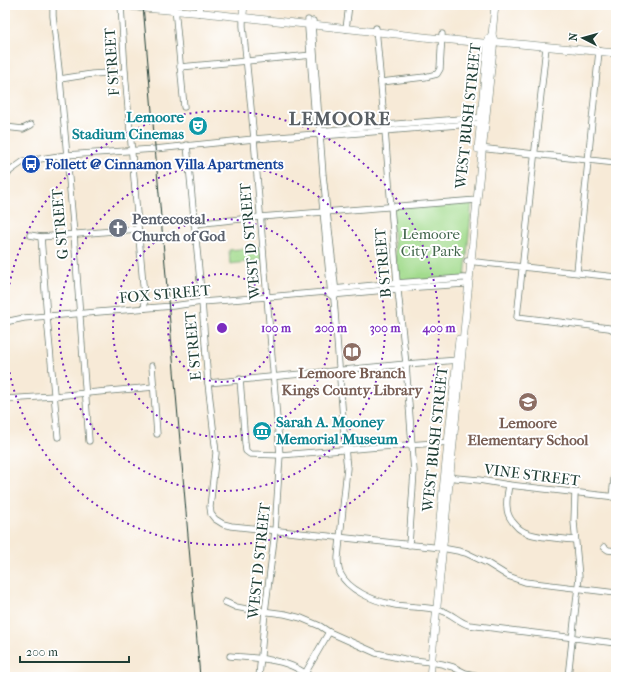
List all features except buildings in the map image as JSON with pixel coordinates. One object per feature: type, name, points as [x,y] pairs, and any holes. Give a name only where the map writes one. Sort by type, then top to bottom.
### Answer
[{"type":"main road","points":[[124,5],[143,8],[200,9],[243,16],[346,27],[616,53]]},
{"type":"main road","points":[[152,5],[175,8]]},
{"type":"main road","points":[[243,16],[244,5]]},
{"type":"main road","name":"WEST BUSH STREET","points":[[425,677],[429,661],[439,548],[495,5]]},
{"type":"main road","name":"WEST BUSH STREET","points":[[429,661],[430,677]]},
{"type":"street","name":"G STREET","points":[[53,5],[74,234],[89,441]]},
{"type":"street","name":"F STREET","points":[[121,5],[131,150],[145,308]]},
{"type":"street","points":[[346,27],[349,5]]},
{"type":"street","points":[[175,8],[184,107]]},
{"type":"street","name":"WEST D STREET","points":[[243,16],[280,455],[275,531],[259,677]]},
{"type":"street","points":[[310,23],[347,468],[338,558],[338,568],[341,575],[352,587],[373,599],[384,603],[434,609],[446,612],[461,622],[469,625],[616,643]]},
{"type":"street","name":"B STREET","points":[[376,30],[385,125],[397,286],[406,364],[414,471],[409,545]]},
{"type":"street","points":[[381,82],[437,74],[440,69],[442,37]]},
{"type":"street","points":[[546,47],[517,316],[609,328],[616,331]]},
{"type":"street","points":[[577,272],[599,51]]},
{"type":"street","points":[[180,67],[312,55]]},
{"type":"street","points":[[60,79],[92,74],[125,72]]},
{"type":"street","points":[[319,134],[385,125],[483,120]]},
{"type":"street","points":[[5,178],[10,171],[24,161],[66,155],[319,134],[385,131],[483,120]]},
{"type":"street","points":[[5,127],[24,129],[31,125]]},
{"type":"street","name":"E STREET","points":[[187,145],[208,383],[216,453],[210,504],[211,514],[215,520],[223,524],[275,531]]},
{"type":"street","points":[[481,148],[616,163]]},
{"type":"street","points":[[194,224],[260,217],[475,200]]},
{"type":"street","points":[[30,236],[42,237],[138,229]]},
{"type":"street","points":[[42,237],[47,316],[58,437]]},
{"type":"street","points":[[469,261],[616,277]]},
{"type":"street","name":"FOX STREET","points":[[5,322],[24,318],[173,306],[202,302],[332,293],[466,281]]},
{"type":"street","points":[[208,383],[459,360]]},
{"type":"street","points":[[152,366],[157,434]]},
{"type":"street","points":[[240,380],[246,451],[253,455],[280,455],[451,442]]},
{"type":"street","points":[[5,399],[154,387]]},
{"type":"street","points":[[614,497],[616,462]]},
{"type":"street","name":"VINE STREET","points":[[447,478],[479,480],[508,485],[614,497]]},
{"type":"street","points":[[508,485],[507,508],[516,526],[527,534],[575,540]]},
{"type":"street","points":[[568,677],[579,577],[574,522],[576,493]]},
{"type":"street","points":[[275,531],[458,551],[466,553],[508,576],[525,582],[616,593]]},
{"type":"street","points":[[604,547],[608,550],[616,551]]},
{"type":"street","points":[[225,602],[236,607],[285,614],[301,618],[376,653],[404,659],[429,661],[447,665],[471,675],[484,677]]},
{"type":"street","points":[[304,675],[329,632]]},
{"type":"street","points":[[230,656],[283,663],[293,666],[304,675],[312,677]]},
{"type":"green space","name":"Lemoore City Park","points":[[472,201],[465,278],[397,283],[391,207]]},
{"type":"green space","points":[[263,247],[264,260],[230,264],[229,250]]},
{"type":"railway","points":[[143,5],[200,677]]},
{"type":"place","name":"Lemoore Stadium Cinemas","points":[[198,126]]},
{"type":"place","name":"Follett @ Cinnamon Villa Apartments","points":[[31,164]]},
{"type":"place","name":"Pentecostal Church of God","points":[[118,228]]},
{"type":"place","name":"Lemoore Branch Kings County Library","points":[[352,352]]},
{"type":"place","name":"Lemoore Elementary School","points":[[528,402]]},
{"type":"place","name":"Sarah A. Mooney Memorial Museum","points":[[262,431]]},
{"type":"district","name":"LEMOORE","points":[[340,119]]}]
